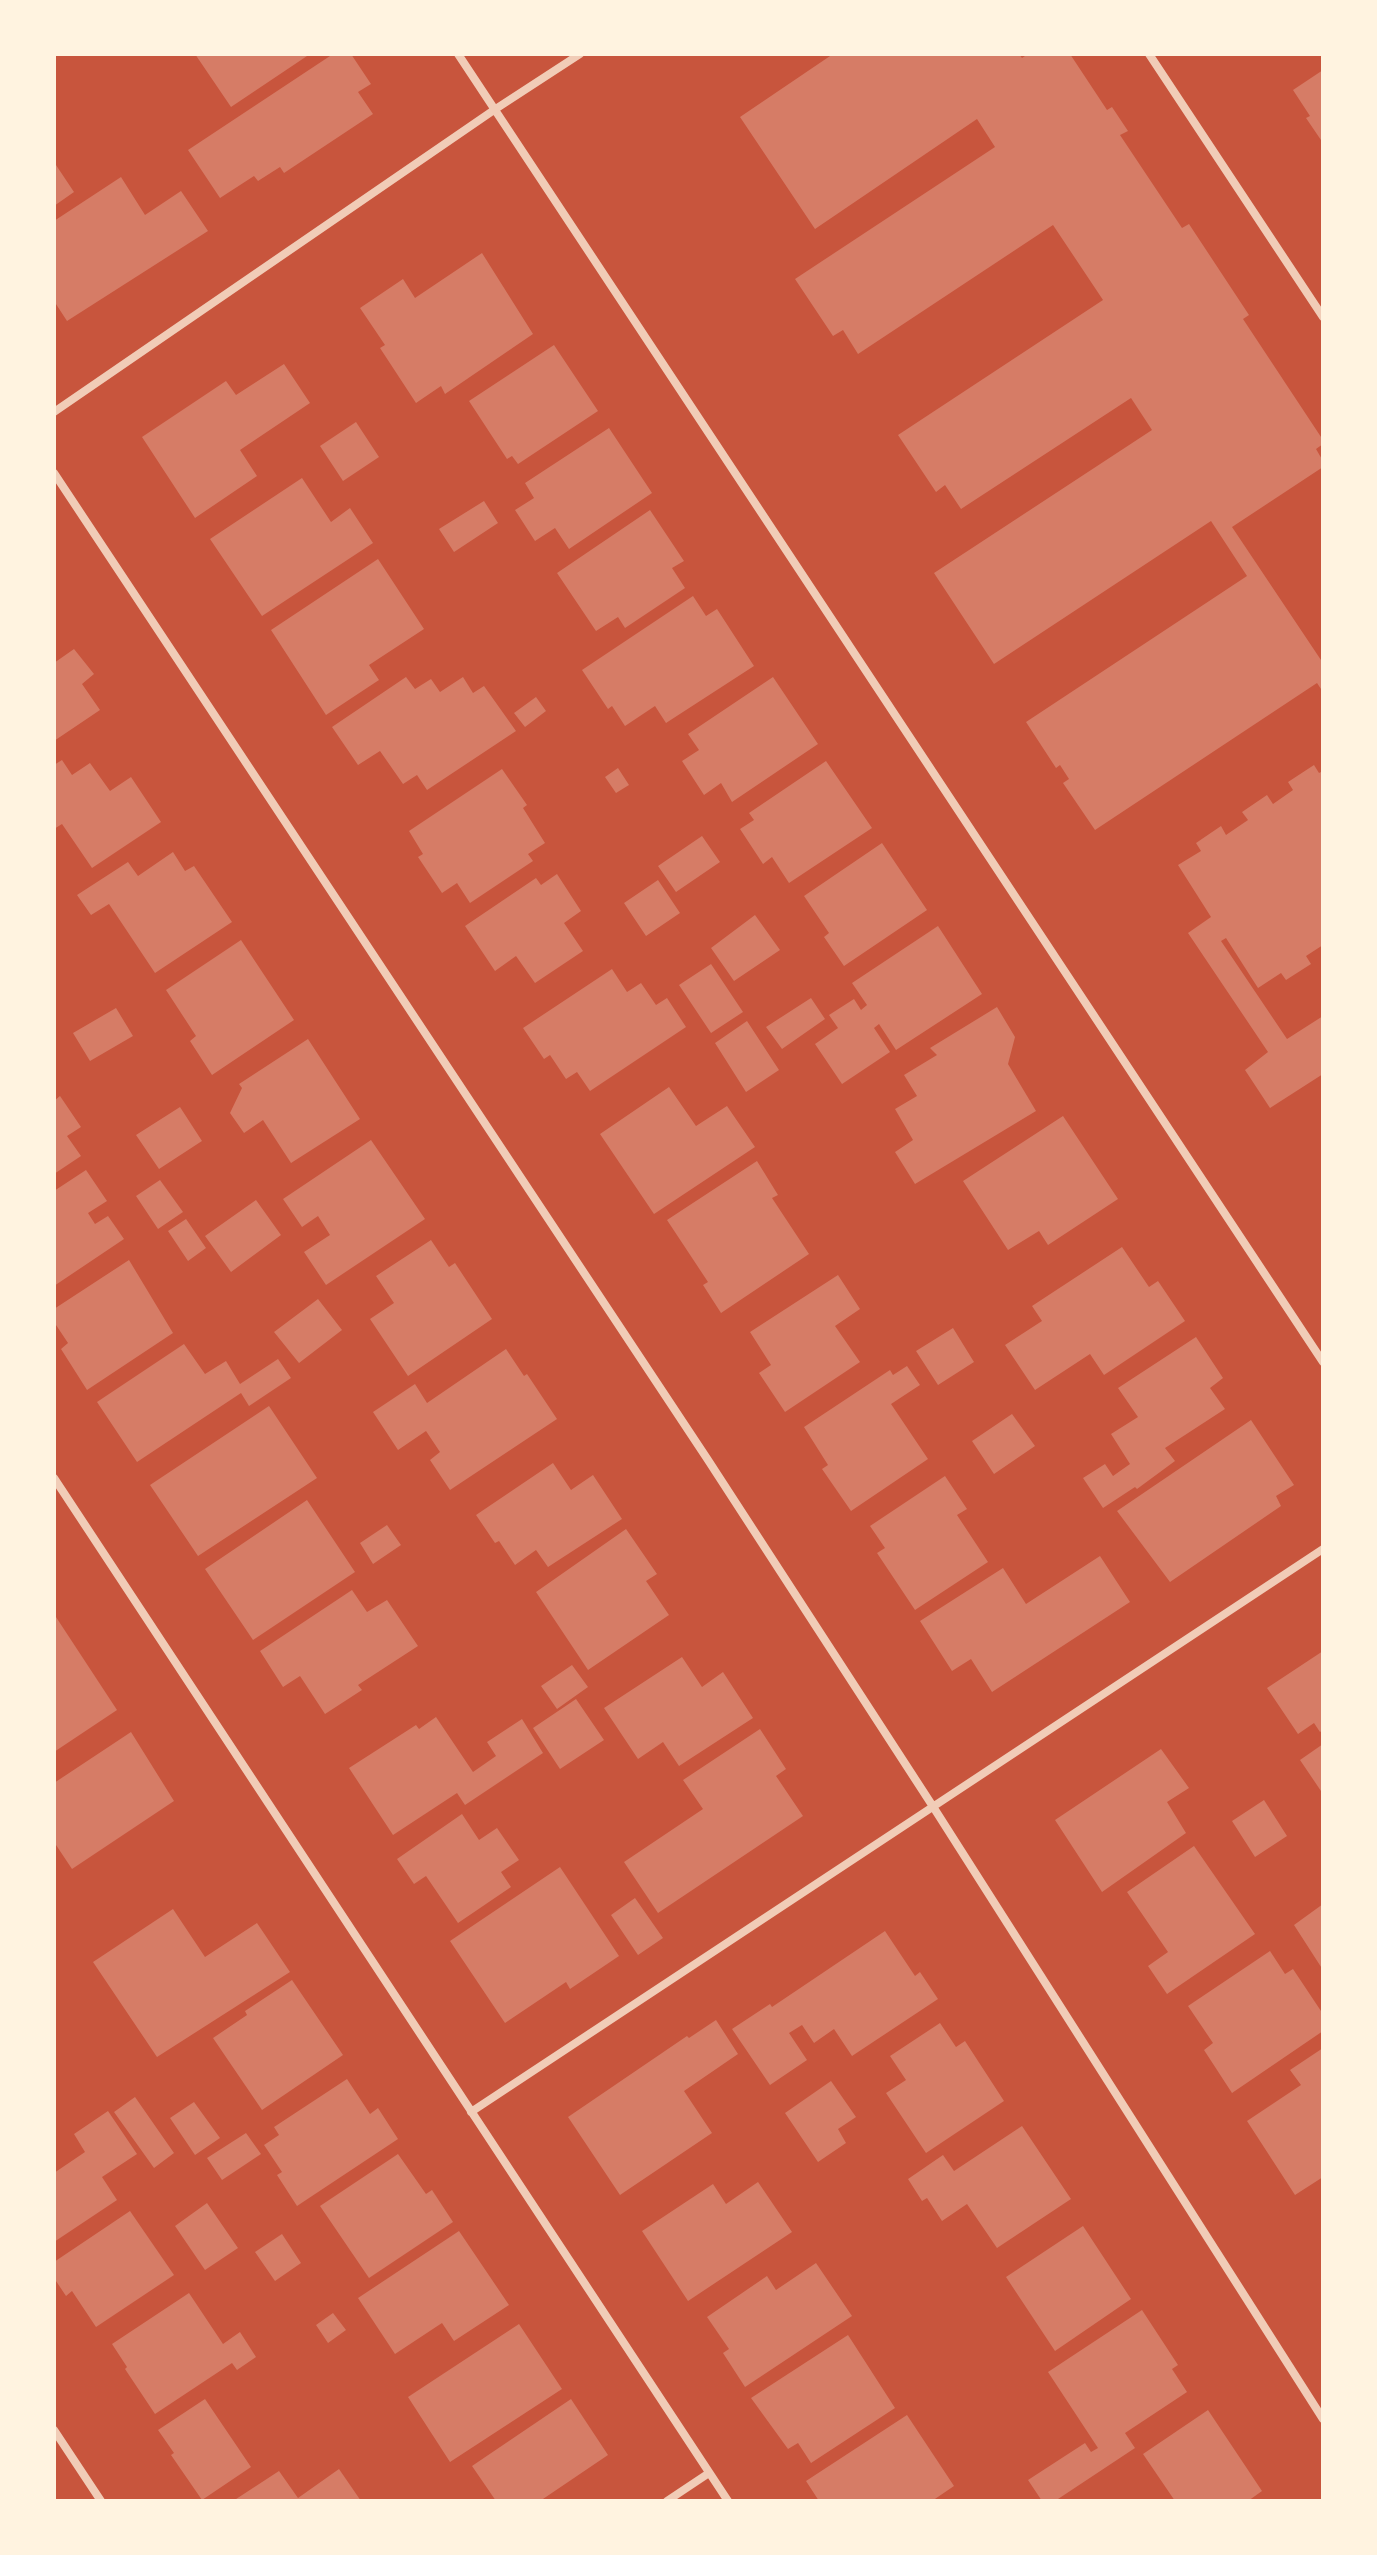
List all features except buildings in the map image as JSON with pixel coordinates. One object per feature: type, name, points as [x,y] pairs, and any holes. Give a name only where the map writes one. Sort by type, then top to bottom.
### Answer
[{"type":"street","points":[[458,54],[1323,1362]]},
{"type":"street","points":[[54,412],[580,54]]},
{"type":"street","points":[[1149,54],[1323,317]]},
{"type":"street","points":[[54,473],[481,1113],[932,1805],[1323,2419]]},
{"type":"street","points":[[54,1478],[728,2501]]},
{"type":"street","points":[[471,2112],[1323,1549]]},
{"type":"street","points":[[54,2430],[101,2501]]},
{"type":"street","points":[[667,2501],[709,2473]]}]
